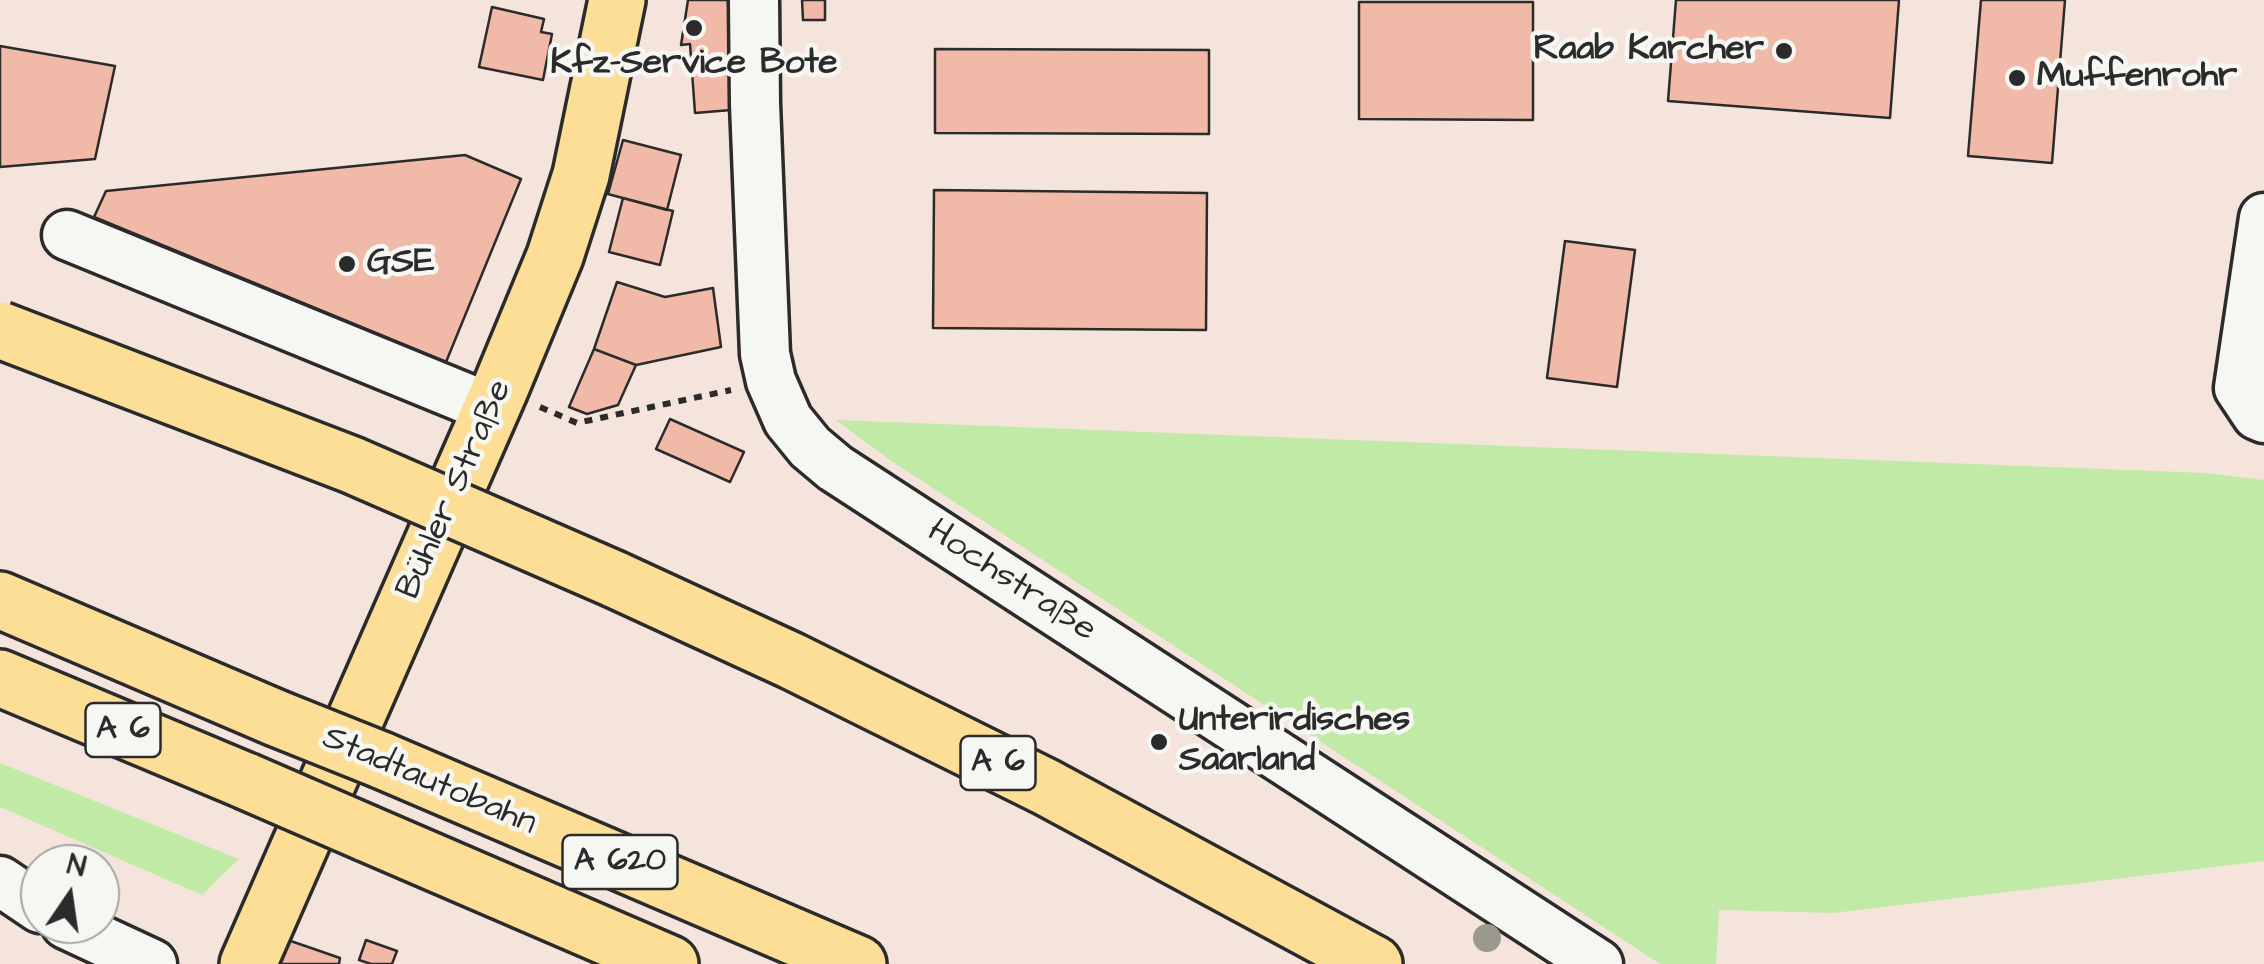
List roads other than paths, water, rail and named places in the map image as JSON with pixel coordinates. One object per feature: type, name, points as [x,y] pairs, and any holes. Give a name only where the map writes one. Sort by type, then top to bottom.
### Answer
[{"type":"main road","name":"Bühler Straße","points":[[255,945],[555,256],[582,175],[618,0]]},
{"type":"main road","name":"A 6","points":[[0,330],[352,464],[614,578],[1046,787],[1374,964]]},
{"type":"main road","name":"Stadtautobahn","points":[[0,600],[858,964]]},
{"type":"main road","name":"A 6","points":[[0,678],[670,964]]},
{"type":"street","name":"Hochstraße","points":[[754,0],[765,354],[771,381],[788,420],[810,447],[835,468],[1598,964]]},
{"type":"street","points":[[2264,218],[2239,388],[2257,416],[2264,418]]},
{"type":"street","points":[[67,235],[496,399]]},
{"type":"street","points":[[109,944],[152,964]]},
{"type":"place","name":"Kfz-Service Bote","points":[[694,28]]},
{"type":"place","name":"Raab Karcher","points":[[1784,51]]},
{"type":"place","name":"Muffenrohr","points":[[2017,78]]},
{"type":"place","name":"GSE","points":[[347,264]]},
{"type":"place","name":"Unterirdisches Saarland","points":[[1159,742]]}]
